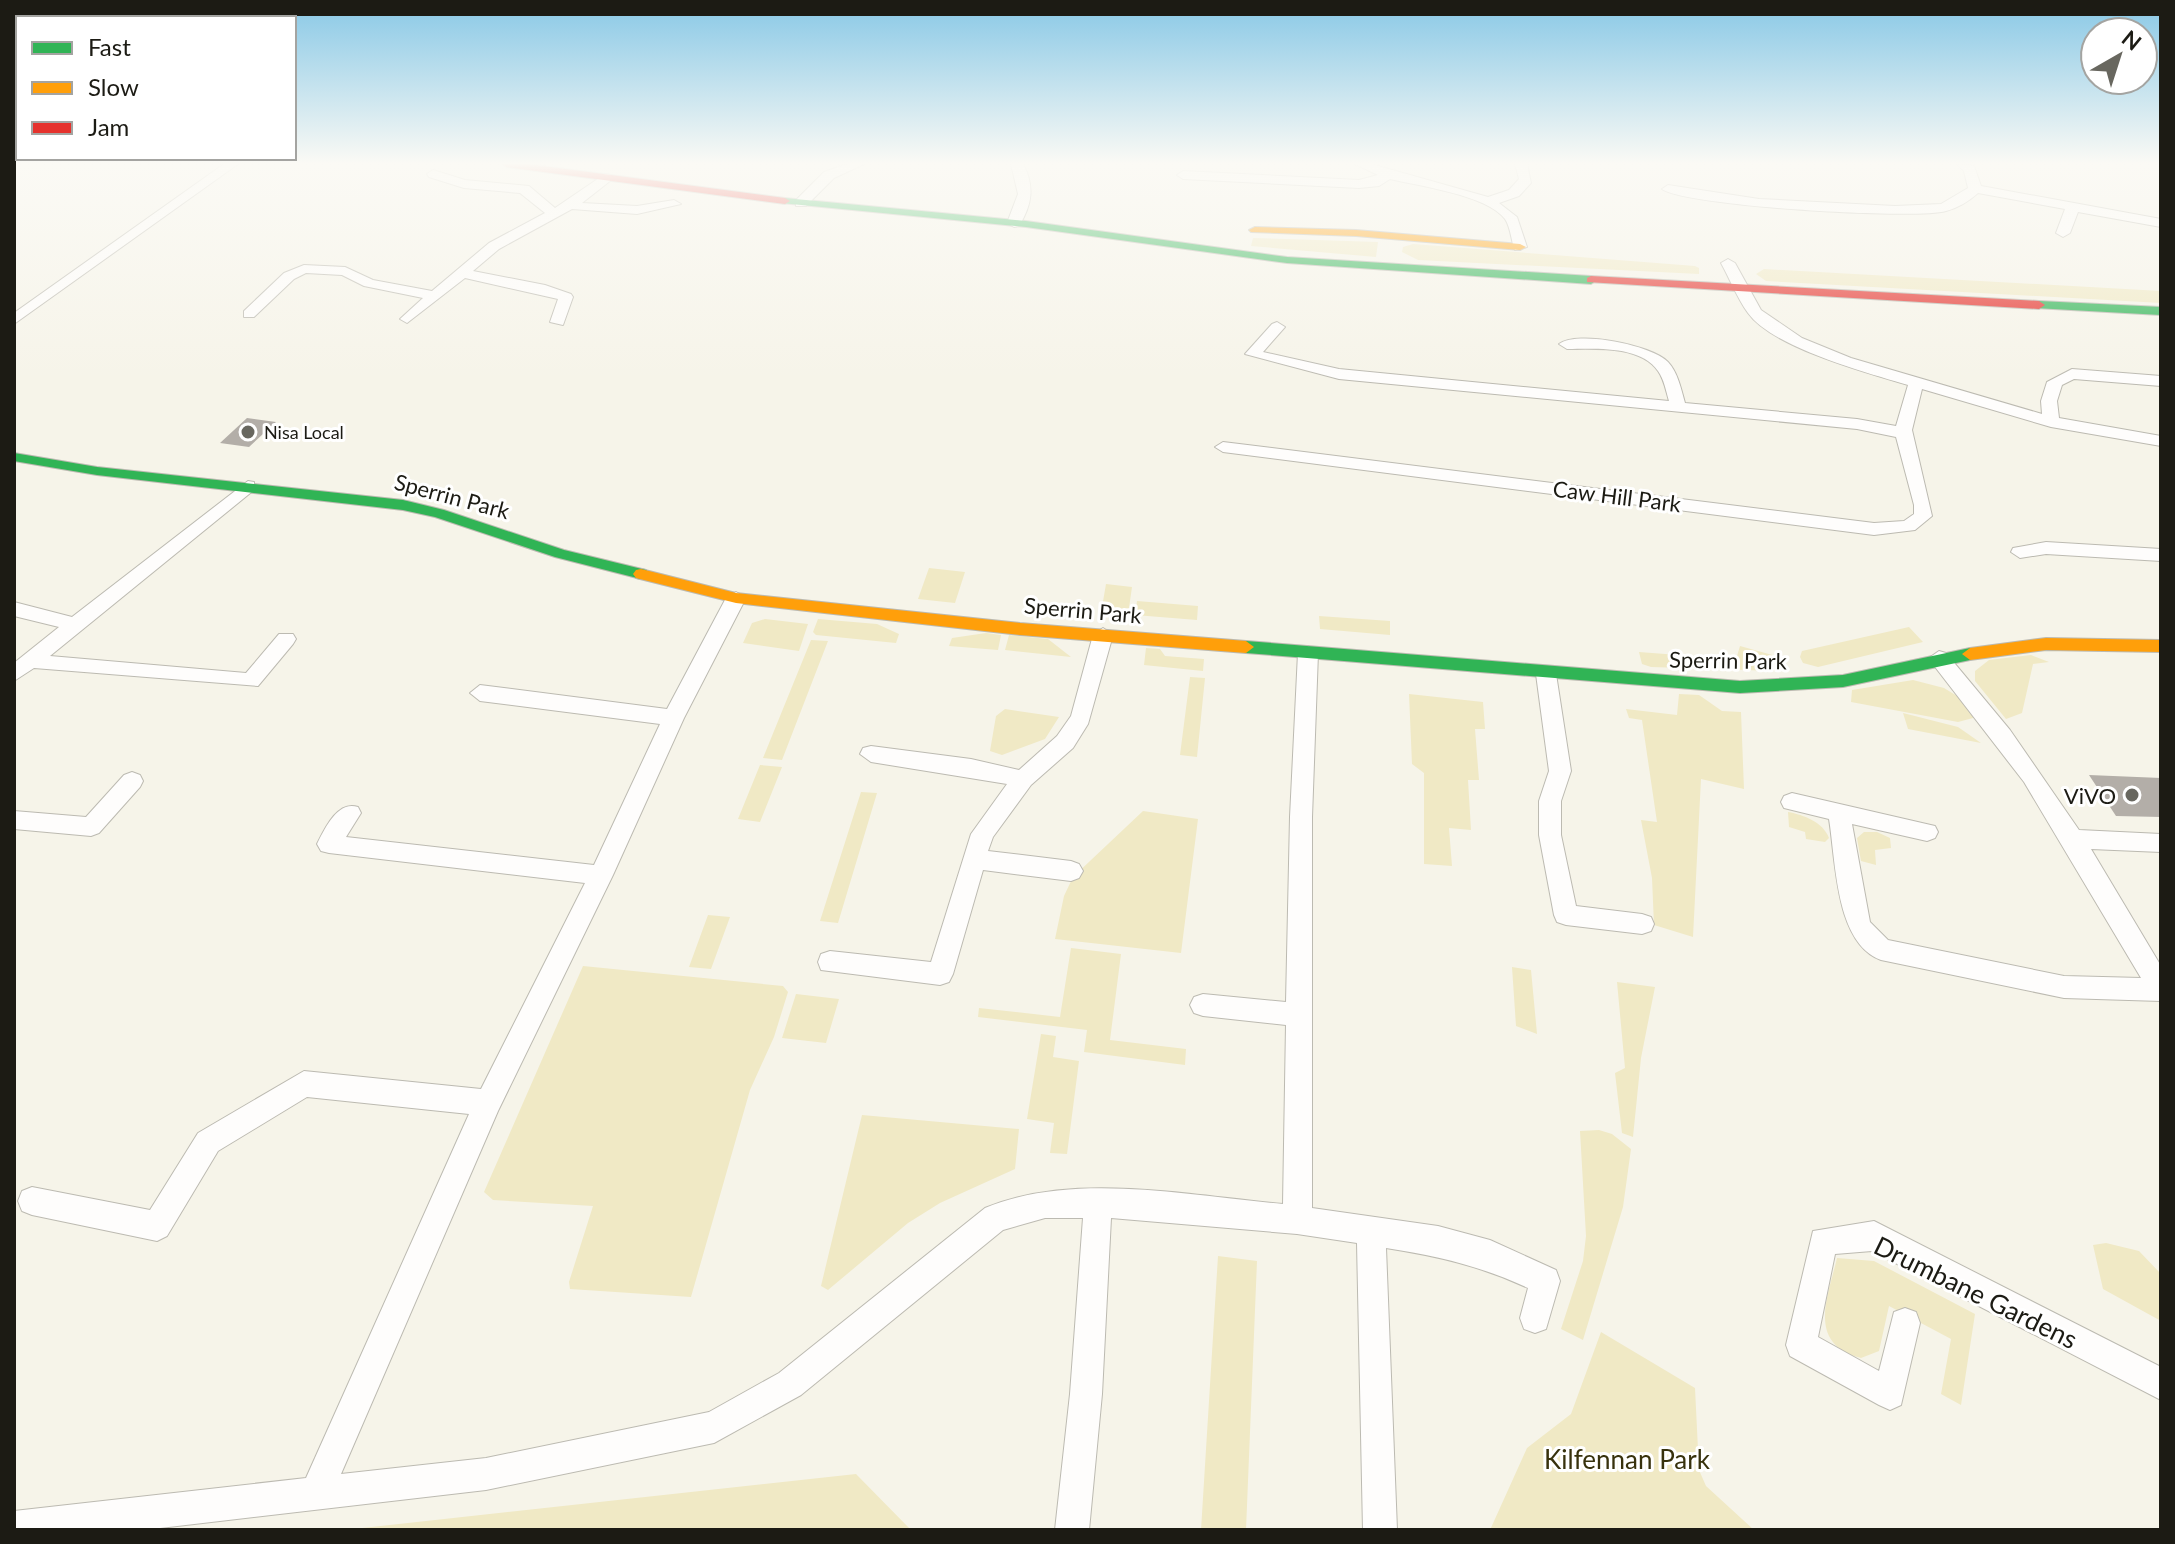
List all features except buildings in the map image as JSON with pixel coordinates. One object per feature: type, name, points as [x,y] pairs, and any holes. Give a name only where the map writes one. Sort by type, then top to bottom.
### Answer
[{"type":"main road","points":[[1114,236],[1287,260],[1743,290],[2161,311]]},
{"type":"main road","points":[[1391,236],[1527,248]]},
{"type":"main road","points":[[1720,262],[1757,264]]},
{"type":"main road","name":"Sperrin Park","points":[[14,457],[97,471],[346,496],[439,513],[560,554],[736,598],[862,614],[1546,674],[1726,686],[1843,681],[1939,658],[2046,644],[2161,646]]},
{"type":"street","points":[[14,320],[131,236]]},
{"type":"street","points":[[407,319],[494,246],[512,236]]},
{"type":"street","points":[[1521,236],[1527,248]]},
{"type":"street","points":[[1720,262],[1743,290],[1755,313],[1797,341],[1845,361],[2051,422],[2161,441]]},
{"type":"street","points":[[249,314],[289,276],[304,269],[345,271],[369,283],[435,296]]},
{"type":"street","points":[[462,273],[545,289],[566,297],[558,322]]},
{"type":"street","points":[[1277,327],[1253,354],[1339,374],[1857,424],[1904,433]]},
{"type":"street","points":[[1567,344],[1610,346],[1646,355],[1663,366],[1679,407]]},
{"type":"street","points":[[2051,422],[2049,401],[2055,382],[2072,374],[2161,381]]},
{"type":"street","name":"Caw Hill Park","points":[[1223,447],[1874,529],[1909,526],[1923,516],[1925,499],[1904,433],[1908,406],[1917,381]]},
{"type":"street","points":[[14,674],[248,486]]},
{"type":"street","points":[[2020,552],[2046,548],[2161,555]]},
{"type":"street","points":[[316,1494],[488,1103],[601,875],[673,718],[736,598]]},
{"type":"street","points":[[14,609],[76,625]]},
{"type":"street","points":[[830,962],[940,974],[982,834],[1023,779],[1065,742],[1081,718],[1103,635]]},
{"type":"street","points":[[31,661],[251,681],[286,639]]},
{"type":"street","points":[[1297,1220],[1298,1015],[1308,653]]},
{"type":"street","points":[[1939,658],[1968,690],[2051,801],[2161,990]]},
{"type":"street","points":[[1546,674],[1560,771],[1550,801],[1550,835],[1566,915],[1642,924]]},
{"type":"street","points":[[480,693],[673,718]]},
{"type":"street","points":[[871,754],[971,767],[1023,779]]},
{"type":"street","points":[[14,820],[91,827],[132,781]]},
{"type":"street","points":[[1792,802],[1927,832]]},
{"type":"street","points":[[350,813],[329,844],[601,875]]},
{"type":"street","points":[[1839,813],[1859,927],[1881,949],[2064,987],[2161,990]]},
{"type":"street","points":[[2073,839],[2161,843]]},
{"type":"street","points":[[974,859],[1071,871]]},
{"type":"street","points":[[1203,1005],[1298,1015]]},
{"type":"street","points":[[32,1201],[157,1226],[208,1142],[304,1084],[488,1103]]},
{"type":"street","points":[[1072,1530],[1086,1394],[1098,1203]]},
{"type":"street","points":[[14,1528],[486,1474],[714,1427],[790,1384],[995,1218],[1045,1204],[1098,1203],[1297,1220],[1438,1241],[1490,1255],[1545,1281],[1535,1318]]},
{"type":"street","points":[[1371,1231],[1380,1530]]},
{"type":"street","name":"Drumbane Gardens","points":[[1905,1323],[1890,1394],[1801,1345],[1823,1241],[1874,1236],[2161,1384]]},
{"type":"green space","points":[[1253,238],[1378,242],[1376,257],[1251,246]]},
{"type":"green space","points":[[1413,244],[1695,266],[1699,268],[1699,274],[1418,260],[1402,252],[1403,247]]},
{"type":"green space","points":[[1764,269],[2161,291],[2161,303],[1766,281],[1756,274]]},
{"type":"green space","points":[[929,568],[965,572],[955,603],[918,599]]},
{"type":"green space","points":[[1106,584],[1132,587],[1128,615],[1101,613]]},
{"type":"green space","points":[[1137,601],[1198,606],[1197,620],[1135,615]]},
{"type":"green space","points":[[1319,616],[1390,621],[1390,635],[1320,629]]},
{"type":"green space","points":[[765,619],[808,624],[799,651],[743,643],[752,623]]},
{"type":"green space","points":[[818,619],[877,624],[899,634],[896,643],[816,635],[813,632]]},
{"type":"green space","points":[[1909,627],[1923,642],[1818,667],[1803,663],[1800,657],[1802,651]]},
{"type":"green space","points":[[986,633],[1001,635],[998,650],[949,646],[952,638]]},
{"type":"green space","points":[[1009,635],[1048,639],[1071,657],[1005,650]]},
{"type":"green space","points":[[811,640],[828,641],[782,760],[763,758]]},
{"type":"green space","points":[[1740,646],[1776,656],[1777,671],[1651,667],[1642,664],[1639,652],[1731,659],[1737,656]]},
{"type":"green space","points":[[1146,648],[1160,649],[1165,656],[1204,659],[1203,671],[1144,665]]},
{"type":"green space","points":[[2031,655],[2049,662],[2033,664],[2022,713],[2006,719],[1975,681],[1975,671],[1989,660]]},
{"type":"green space","points":[[1190,677],[1205,678],[1197,757],[1180,755]]},
{"type":"green space","points":[[1913,680],[1944,688],[1962,699],[1975,714],[1973,718],[1958,722],[1851,702],[1852,690]]},
{"type":"green space","points":[[1409,694],[1483,702],[1485,729],[1475,729],[1479,780],[1468,780],[1471,830],[1449,828],[1452,866],[1424,864],[1424,773],[1412,764]]},
{"type":"green space","points":[[1679,694],[1699,695],[1722,711],[1741,712],[1744,789],[1701,779],[1693,937],[1654,925],[1652,878],[1641,820],[1657,822],[1642,720],[1629,718],[1626,709],[1677,715]]},
{"type":"green space","points":[[1005,709],[1059,717],[1045,739],[1002,755],[990,751],[996,716]]},
{"type":"green space","points":[[1903,713],[1958,727],[1981,743],[1908,729]]},
{"type":"green space","points":[[760,765],[782,767],[760,822],[738,819]]},
{"type":"green space","points":[[861,792],[877,793],[838,923],[820,921]]},
{"type":"green space","points":[[1143,811],[1198,819],[1181,953],[1055,939],[1064,896],[1073,877]]},
{"type":"green space","points":[[1788,812],[1812,820],[1829,838],[1825,842],[1806,839],[1805,832],[1789,827]]},
{"type":"green space","points":[[1864,832],[1877,832],[1890,838],[1891,848],[1875,850],[1876,865],[1861,861],[1857,838]]},
{"type":"green space","points":[[708,915],[730,917],[711,969],[689,967]]},
{"type":"green space","points":[[1071,948],[1121,954],[1110,1040],[1186,1049],[1185,1065],[1084,1052],[1087,1030],[978,1017],[979,1008],[1060,1017]]},
{"type":"green space","points":[[583,966],[783,986],[788,992],[774,1037],[750,1090],[691,1297],[570,1289],[569,1282],[593,1206],[493,1200],[484,1192]]},
{"type":"green space","points":[[1512,967],[1531,970],[1537,1034],[1516,1026]]},
{"type":"green space","points":[[1617,982],[1655,987],[1641,1058],[1633,1137],[1622,1133],[1615,1073],[1625,1068]]},
{"type":"green space","points":[[796,994],[839,999],[826,1043],[782,1038]]},
{"type":"green space","points":[[1041,1034],[1056,1036],[1053,1057],[1079,1061],[1067,1154],[1050,1153],[1054,1123],[1027,1119]]},
{"type":"green space","points":[[862,1115],[1019,1129],[1015,1169],[940,1203],[908,1223],[828,1290],[821,1286]]},
{"type":"green space","points":[[1599,1130],[1612,1134],[1631,1149],[1623,1207],[1583,1340],[1561,1329],[1583,1261],[1586,1236],[1580,1131]]},
{"type":"green space","points":[[2106,1243],[2139,1251],[2161,1274],[2161,1321],[2103,1289],[2093,1245]]},
{"type":"green space","points":[[1218,1256],[1257,1261],[1246,1530],[1201,1530]]},
{"type":"green space","points":[[1837,1258],[1874,1261],[1975,1314],[1961,1405],[1941,1394],[1951,1339],[1889,1306],[1879,1351],[1861,1358],[1833,1342],[1825,1317]]},
{"type":"green space","name":"Kilfennan Park","points":[[1601,1332],[1695,1388],[1699,1470],[1706,1486],[1754,1530],[1490,1530],[1527,1448],[1571,1414]]},
{"type":"green space","points":[[856,1474],[911,1530],[344,1530]]},
{"type":"traffic: fast","points":[[1113,236],[1287,260],[1591,280]]},
{"type":"traffic: fast","points":[[2039,305],[2161,311]]},
{"type":"traffic: fast","points":[[14,457],[97,471],[403,505],[439,513],[560,554],[641,574]]},
{"type":"traffic: fast","points":[[1246,647],[1740,687],[1843,681],[1970,654]]},
{"type":"traffic: slow","points":[[1392,236],[1520,247]]},
{"type":"traffic: slow","points":[[641,574],[736,598],[1020,629],[1246,647]]},
{"type":"traffic: slow","points":[[1970,654],[2046,644],[2161,646]]},
{"type":"traffic: jam","points":[[1591,280],[2039,305]]},
{"type":"place","name":"Nisa Local","points":[[248,432]]},
{"type":"place","name":"ViVO","points":[[2132,795]]}]
